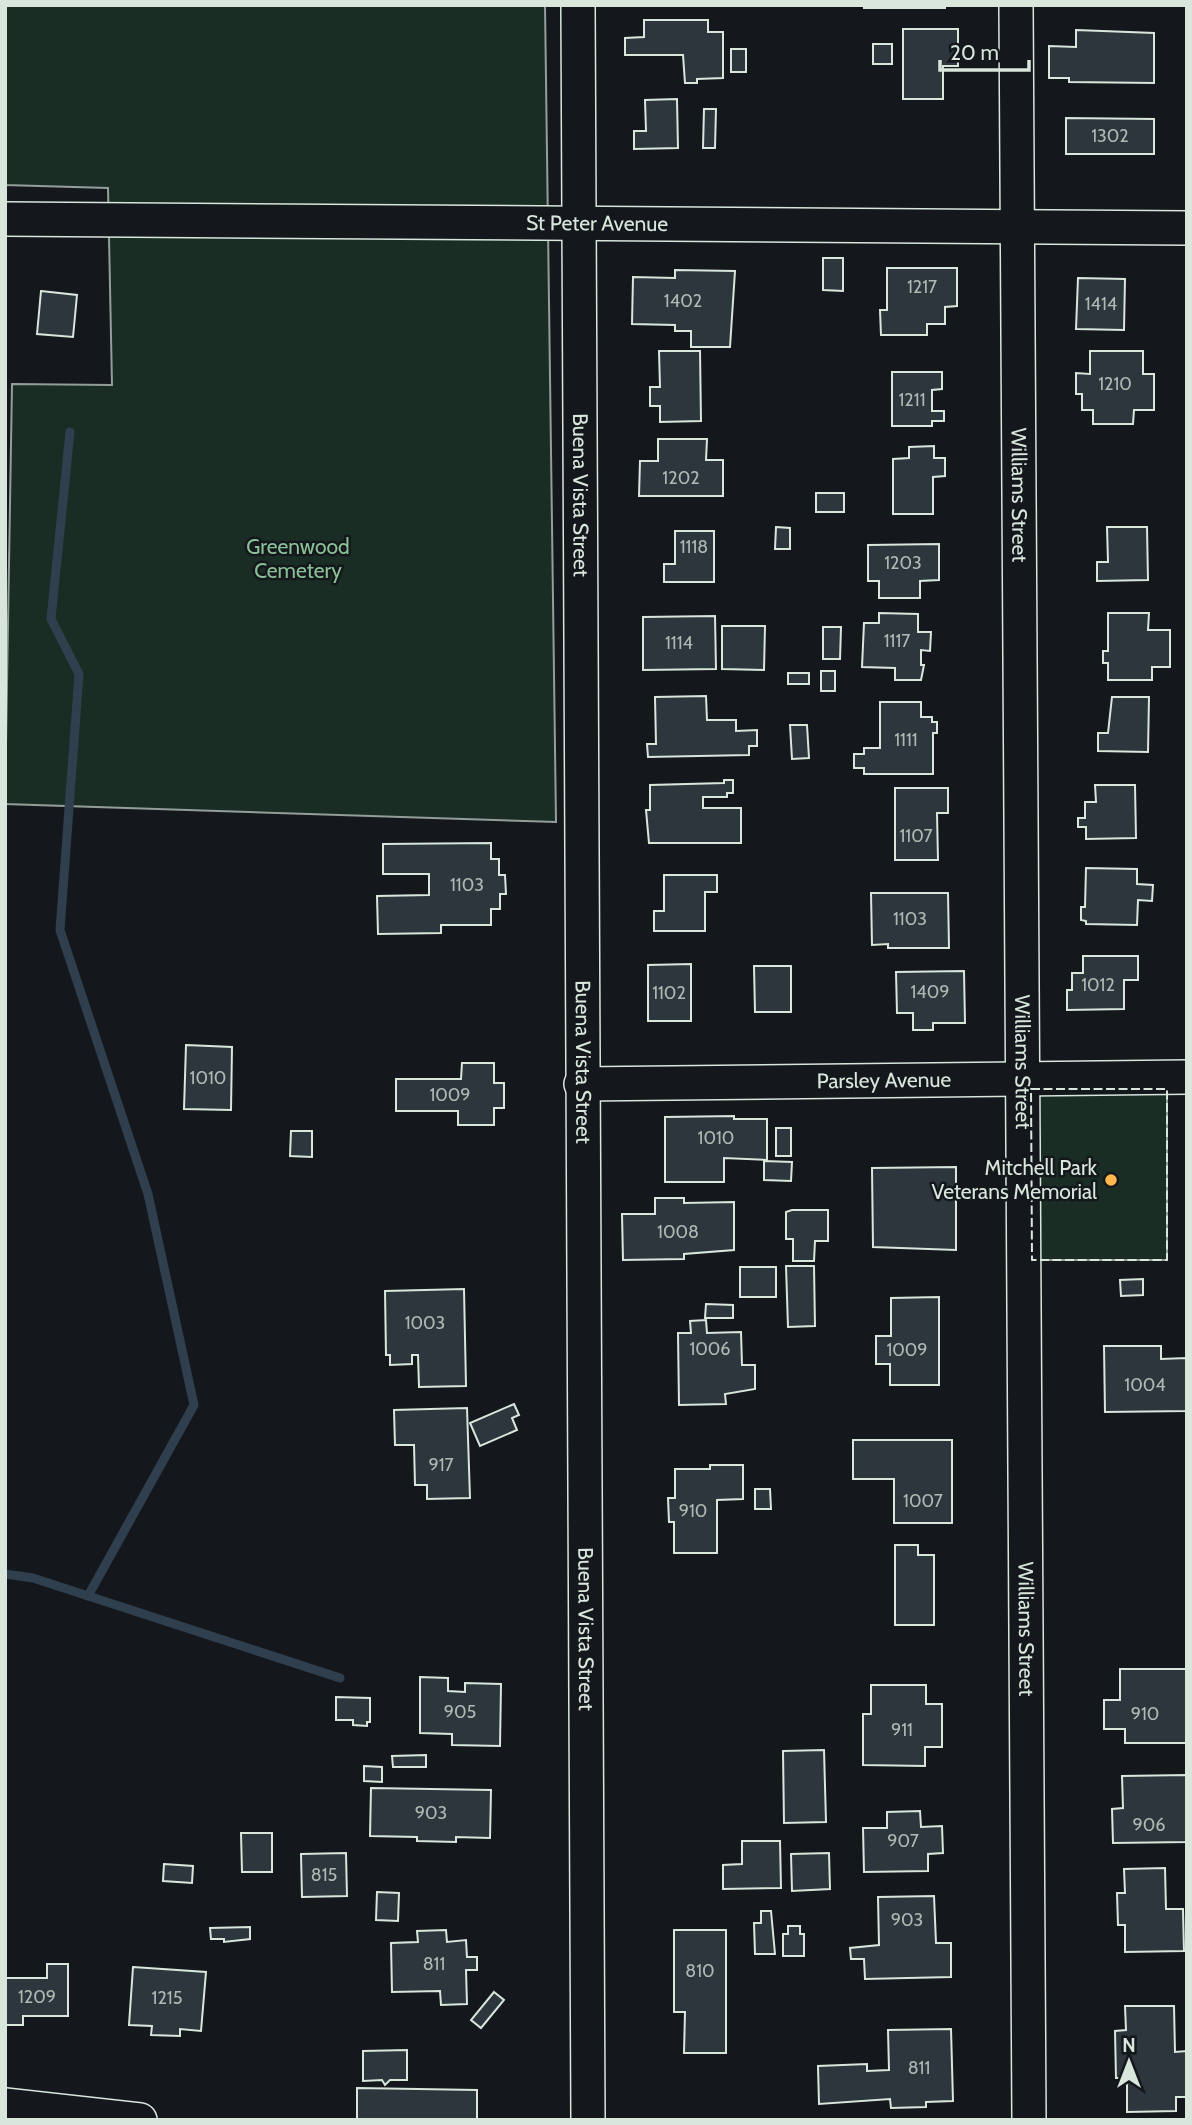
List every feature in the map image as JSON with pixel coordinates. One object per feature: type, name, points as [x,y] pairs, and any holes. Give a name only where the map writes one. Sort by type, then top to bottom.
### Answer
[{"type":"street","name":"Buena Vista Street","points":[[578,5],[587,2120]]},
{"type":"street","name":"Williams Street","points":[[1016,5],[1029,2120]]},
{"type":"street","name":"St Peter Avenue","points":[[5,219],[1187,228]]},
{"type":"street","name":"Parsley Avenue","points":[[581,1084],[1187,1077]]},
{"type":"street","points":[[5,2105],[140,2120]]},
{"type":"green space","name":"Greenwood Cemetery","points":[[5,5],[545,5],[556,822],[5,804],[12,384],[112,385],[108,188],[5,185]]},
{"type":"green space","points":[[1031,1089],[1167,1089],[1167,1260],[1032,1260]]},
{"type":"building","points":[[864,5],[945,5],[945,8],[864,8]]},
{"type":"building","points":[[644,20],[708,20],[708,32],[723,32],[723,78],[697,79],[697,83],[685,83],[683,55],[625,55],[625,38],[644,37]]},
{"type":"building","points":[[903,29],[958,29],[958,66],[943,66],[943,99],[903,99]]},
{"type":"building","points":[[1076,30],[1154,33],[1154,83],[1069,82],[1069,78],[1049,78],[1049,46],[1076,47]]},
{"type":"building","points":[[873,44],[892,44],[892,64],[873,64]]},
{"type":"building","points":[[731,49],[746,49],[746,72],[731,72]]},
{"type":"building","points":[[677,99],[678,148],[634,149],[634,131],[646,131],[645,100]]},
{"type":"building","points":[[704,109],[716,109],[715,148],[703,148]]},
{"type":"building","points":[[1066,118],[1154,119],[1154,154],[1066,154]]},
{"type":"building","points":[[823,258],[843,258],[843,291],[823,290]]},
{"type":"building","points":[[887,268],[957,268],[957,306],[945,307],[945,324],[927,324],[927,335],[881,335],[880,310],[887,310]]},
{"type":"building","points":[[675,270],[735,271],[730,347],[691,347],[691,331],[675,331],[675,325],[632,324],[633,277],[675,278]]},
{"type":"building","points":[[1078,278],[1125,279],[1124,330],[1076,329]]},
{"type":"building","points":[[41,291],[77,295],[73,337],[37,334]]},
{"type":"building","points":[[659,351],[700,351],[701,421],[660,422],[660,406],[650,406],[650,387],[660,387]]},
{"type":"building","points":[[1090,351],[1143,351],[1143,374],[1154,374],[1154,410],[1134,410],[1133,424],[1093,424],[1093,410],[1082,410],[1082,394],[1076,394],[1076,373],[1090,374]]},
{"type":"building","points":[[892,372],[942,372],[942,389],[932,390],[932,411],[944,411],[944,421],[932,421],[932,426],[892,426]]},
{"type":"building","points":[[658,439],[707,439],[706,460],[723,460],[723,496],[639,496],[640,461],[658,461]]},
{"type":"building","points":[[934,446],[934,458],[945,458],[945,476],[933,477],[933,514],[893,514],[893,459],[909,458],[909,447]]},
{"type":"building","points":[[816,493],[844,493],[844,512],[816,512]]},
{"type":"building","points":[[776,527],[790,528],[790,549],[775,549]]},
{"type":"building","points":[[1107,527],[1147,527],[1148,580],[1097,581],[1097,562],[1108,562]]},
{"type":"building","points":[[675,531],[714,531],[714,582],[664,582],[664,564],[675,564]]},
{"type":"building","points":[[939,544],[939,580],[920,581],[920,598],[879,598],[879,581],[868,581],[868,545]]},
{"type":"building","points":[[879,613],[918,614],[918,632],[931,632],[930,651],[921,650],[921,665],[924,665],[921,680],[895,680],[895,668],[862,667],[864,623],[879,623]]},
{"type":"building","points":[[1108,613],[1149,613],[1148,630],[1170,630],[1170,667],[1152,667],[1152,680],[1108,680],[1108,663],[1103,663],[1103,651],[1108,651]]},
{"type":"building","points":[[715,616],[716,669],[643,670],[643,617]]},
{"type":"building","points":[[722,626],[765,626],[764,670],[722,669]]},
{"type":"building","points":[[823,627],[841,627],[840,659],[823,659]]},
{"type":"building","points":[[821,671],[835,671],[835,691],[821,691]]},
{"type":"building","points":[[788,673],[809,673],[809,684],[788,684]]},
{"type":"building","points":[[706,696],[707,720],[736,720],[736,731],[757,730],[757,746],[749,746],[749,755],[648,757],[647,744],[656,744],[655,697]]},
{"type":"building","points":[[1112,697],[1149,697],[1148,752],[1098,751],[1098,733],[1108,733]]},
{"type":"building","points":[[880,702],[921,702],[921,717],[932,717],[932,722],[937,722],[937,733],[933,733],[933,774],[864,774],[864,768],[854,768],[854,754],[864,754],[864,748],[880,748]]},
{"type":"building","points":[[790,725],[807,725],[809,758],[792,759]]},
{"type":"building","points":[[724,780],[733,780],[733,793],[727,793],[727,797],[703,797],[703,808],[741,808],[741,843],[649,843],[646,810],[650,810],[650,785],[724,783]]},
{"type":"building","points":[[1095,785],[1135,785],[1136,838],[1086,839],[1086,827],[1078,827],[1078,818],[1085,818],[1085,802],[1096,802]]},
{"type":"building","points":[[895,788],[948,788],[948,813],[937,813],[938,860],[895,860]]},
{"type":"building","points":[[491,843],[491,859],[499,859],[499,875],[505,875],[506,894],[500,894],[500,909],[491,909],[491,925],[441,925],[441,933],[378,934],[377,896],[429,895],[429,874],[383,874],[383,844]]},
{"type":"building","points":[[1086,868],[1137,869],[1137,884],[1153,885],[1152,901],[1138,900],[1137,925],[1086,924],[1086,921],[1081,920],[1081,907],[1085,907]]},
{"type":"building","points":[[664,875],[717,875],[717,892],[705,892],[705,931],[654,931],[654,911],[664,911]]},
{"type":"building","points":[[871,893],[948,893],[949,948],[888,948],[888,944],[872,945]]},
{"type":"building","points":[[1083,956],[1138,956],[1138,980],[1124,980],[1124,1009],[1067,1010],[1067,990],[1072,990],[1072,973],[1083,973]]},
{"type":"building","points":[[691,964],[691,1021],[648,1021],[648,965]]},
{"type":"building","points":[[754,966],[791,966],[791,1012],[755,1012]]},
{"type":"building","points":[[964,971],[965,1023],[933,1023],[933,1030],[913,1030],[913,1013],[897,1013],[896,972]]},
{"type":"building","points":[[186,1045],[232,1047],[231,1110],[184,1109]]},
{"type":"building","points":[[462,1063],[494,1063],[494,1083],[504,1083],[504,1108],[494,1108],[494,1125],[458,1125],[458,1111],[396,1111],[396,1079],[461,1079]]},
{"type":"building","points":[[734,1116],[734,1119],[767,1119],[767,1160],[724,1158],[724,1182],[665,1182],[665,1117]]},
{"type":"building","points":[[776,1128],[791,1128],[791,1156],[776,1156]]},
{"type":"building","points":[[291,1131],[312,1131],[312,1157],[290,1156]]},
{"type":"building","points":[[764,1161],[792,1162],[791,1181],[764,1180]]},
{"type":"building","points":[[956,1167],[956,1250],[873,1247],[872,1168]]},
{"type":"building","points":[[655,1198],[684,1198],[684,1203],[734,1202],[734,1250],[684,1254],[684,1259],[623,1260],[622,1214],[655,1214]]},
{"type":"building","points":[[828,1210],[828,1241],[815,1241],[814,1261],[793,1261],[793,1239],[786,1239],[786,1212]]},
{"type":"building","points":[[786,1266],[814,1266],[815,1326],[788,1327]]},
{"type":"building","points":[[740,1267],[776,1267],[776,1297],[740,1297]]},
{"type":"building","points":[[1143,1279],[1143,1295],[1121,1296],[1120,1280]]},
{"type":"building","points":[[464,1289],[466,1386],[419,1387],[418,1355],[412,1355],[412,1364],[390,1365],[390,1355],[386,1355],[385,1291]]},
{"type":"building","points":[[939,1297],[939,1385],[890,1385],[890,1364],[876,1364],[876,1336],[891,1336],[891,1298]]},
{"type":"building","points":[[706,1304],[733,1305],[733,1318],[705,1318]]},
{"type":"building","points":[[706,1320],[707,1333],[741,1332],[742,1365],[755,1365],[755,1389],[725,1394],[726,1404],[679,1405],[678,1333],[691,1333],[690,1321]]},
{"type":"building","points":[[1104,1346],[1161,1346],[1161,1359],[1187,1358],[1187,1411],[1105,1412]]},
{"type":"building","points":[[514,1404],[519,1415],[512,1418],[517,1430],[480,1446],[470,1423]]},
{"type":"building","points":[[467,1408],[470,1498],[427,1499],[427,1485],[415,1485],[414,1445],[395,1445],[394,1410]]},
{"type":"building","points":[[853,1440],[952,1440],[952,1523],[894,1523],[894,1479],[853,1479]]},
{"type":"building","points":[[710,1465],[743,1465],[743,1499],[717,1500],[717,1553],[674,1553],[674,1522],[669,1522],[668,1498],[675,1498],[675,1469],[710,1469]]},
{"type":"building","points":[[755,1489],[770,1489],[771,1509],[755,1509]]},
{"type":"building","points":[[895,1545],[918,1545],[918,1555],[934,1555],[934,1625],[895,1625]]},
{"type":"building","points":[[1120,1669],[1187,1669],[1187,1743],[1125,1743],[1125,1729],[1104,1729],[1104,1700],[1120,1700]]},
{"type":"building","points":[[420,1677],[448,1678],[448,1691],[465,1692],[465,1683],[501,1684],[500,1746],[452,1745],[452,1734],[420,1733]]},
{"type":"building","points":[[871,1685],[926,1685],[926,1704],[942,1704],[942,1747],[925,1747],[925,1766],[863,1765],[863,1714],[871,1714]]},
{"type":"building","points":[[336,1697],[370,1698],[370,1722],[367,1722],[367,1726],[353,1725],[353,1720],[336,1720]]},
{"type":"building","points":[[824,1750],[826,1822],[784,1823],[783,1751]]},
{"type":"building","points":[[426,1755],[426,1767],[393,1767],[392,1756]]},
{"type":"building","points":[[364,1766],[382,1767],[382,1782],[364,1781]]},
{"type":"building","points":[[1186,1775],[1187,1842],[1113,1843],[1112,1809],[1123,1808],[1122,1776]]},
{"type":"building","points":[[371,1788],[491,1790],[490,1838],[456,1837],[456,1842],[417,1841],[417,1837],[370,1836]]},
{"type":"building","points":[[920,1811],[921,1827],[942,1826],[943,1853],[928,1854],[928,1871],[864,1872],[863,1828],[887,1828],[887,1812]]},
{"type":"building","points":[[241,1833],[272,1833],[272,1872],[242,1872]]},
{"type":"building","points":[[742,1841],[780,1841],[781,1888],[723,1889],[723,1865],[742,1864]]},
{"type":"building","points":[[346,1853],[347,1896],[302,1897],[301,1854]]},
{"type":"building","points":[[829,1853],[830,1889],[792,1891],[791,1854]]},
{"type":"building","points":[[164,1864],[193,1866],[192,1883],[163,1881]]},
{"type":"building","points":[[1165,1868],[1166,1909],[1183,1909],[1184,1951],[1125,1952],[1125,1925],[1118,1925],[1117,1893],[1125,1893],[1124,1869]]},
{"type":"building","points":[[377,1892],[399,1893],[398,1921],[376,1920]]},
{"type":"building","points":[[934,1896],[936,1943],[951,1943],[951,1977],[865,1979],[864,1959],[851,1959],[850,1948],[879,1945],[878,1897]]},
{"type":"building","points":[[761,1911],[771,1911],[775,1954],[755,1954],[754,1923],[761,1923]]},
{"type":"building","points":[[788,1926],[800,1926],[800,1934],[804,1934],[804,1956],[783,1956],[783,1934],[788,1934]]},
{"type":"building","points":[[250,1927],[250,1939],[224,1942],[224,1939],[211,1939],[210,1928]]},
{"type":"building","points":[[446,1930],[447,1942],[466,1940],[467,1957],[477,1957],[477,1970],[466,1970],[467,2004],[441,2005],[440,1991],[392,1992],[391,1943],[418,1942],[417,1931]]},
{"type":"building","points":[[674,1930],[726,1930],[726,2053],[684,2053],[685,2012],[674,2012]]},
{"type":"building","points":[[47,1964],[68,1964],[68,2016],[23,2016],[23,2025],[5,2025],[5,1978],[47,1978]]},
{"type":"building","points":[[133,1967],[206,1972],[201,2031],[180,2029],[180,2036],[151,2035],[152,2026],[129,2025]]},
{"type":"building","points":[[494,1992],[504,2000],[481,2028],[471,2020]]},
{"type":"building","points":[[1125,2006],[1174,2006],[1175,2052],[1187,2051],[1187,2097],[1176,2097],[1176,2111],[1127,2112],[1127,2078],[1116,2078],[1115,2031],[1126,2030]]},
{"type":"building","points":[[951,2029],[953,2101],[926,2102],[926,2107],[891,2108],[890,2099],[819,2104],[818,2066],[867,2064],[867,2071],[889,2070],[888,2030]]},
{"type":"building","points":[[407,2050],[407,2080],[390,2080],[385,2085],[382,2080],[363,2081],[363,2051]]},
{"type":"building","points":[[357,2088],[477,2090],[477,2120],[357,2120]]},
{"type":"waterway","points":[[70,432],[51,619],[79,674],[60,930],[148,1194],[194,1405],[88,1596]]},
{"type":"waterway","points":[[5,1574],[33,1578],[340,1678]]},
{"type":"fence","points":[[1031,1089],[1167,1089],[1167,1260],[1032,1260],[1031,1089]]},
{"type":"place","name":"Mitchell Park Veterans Memorial","points":[[1111,1180]]}]
